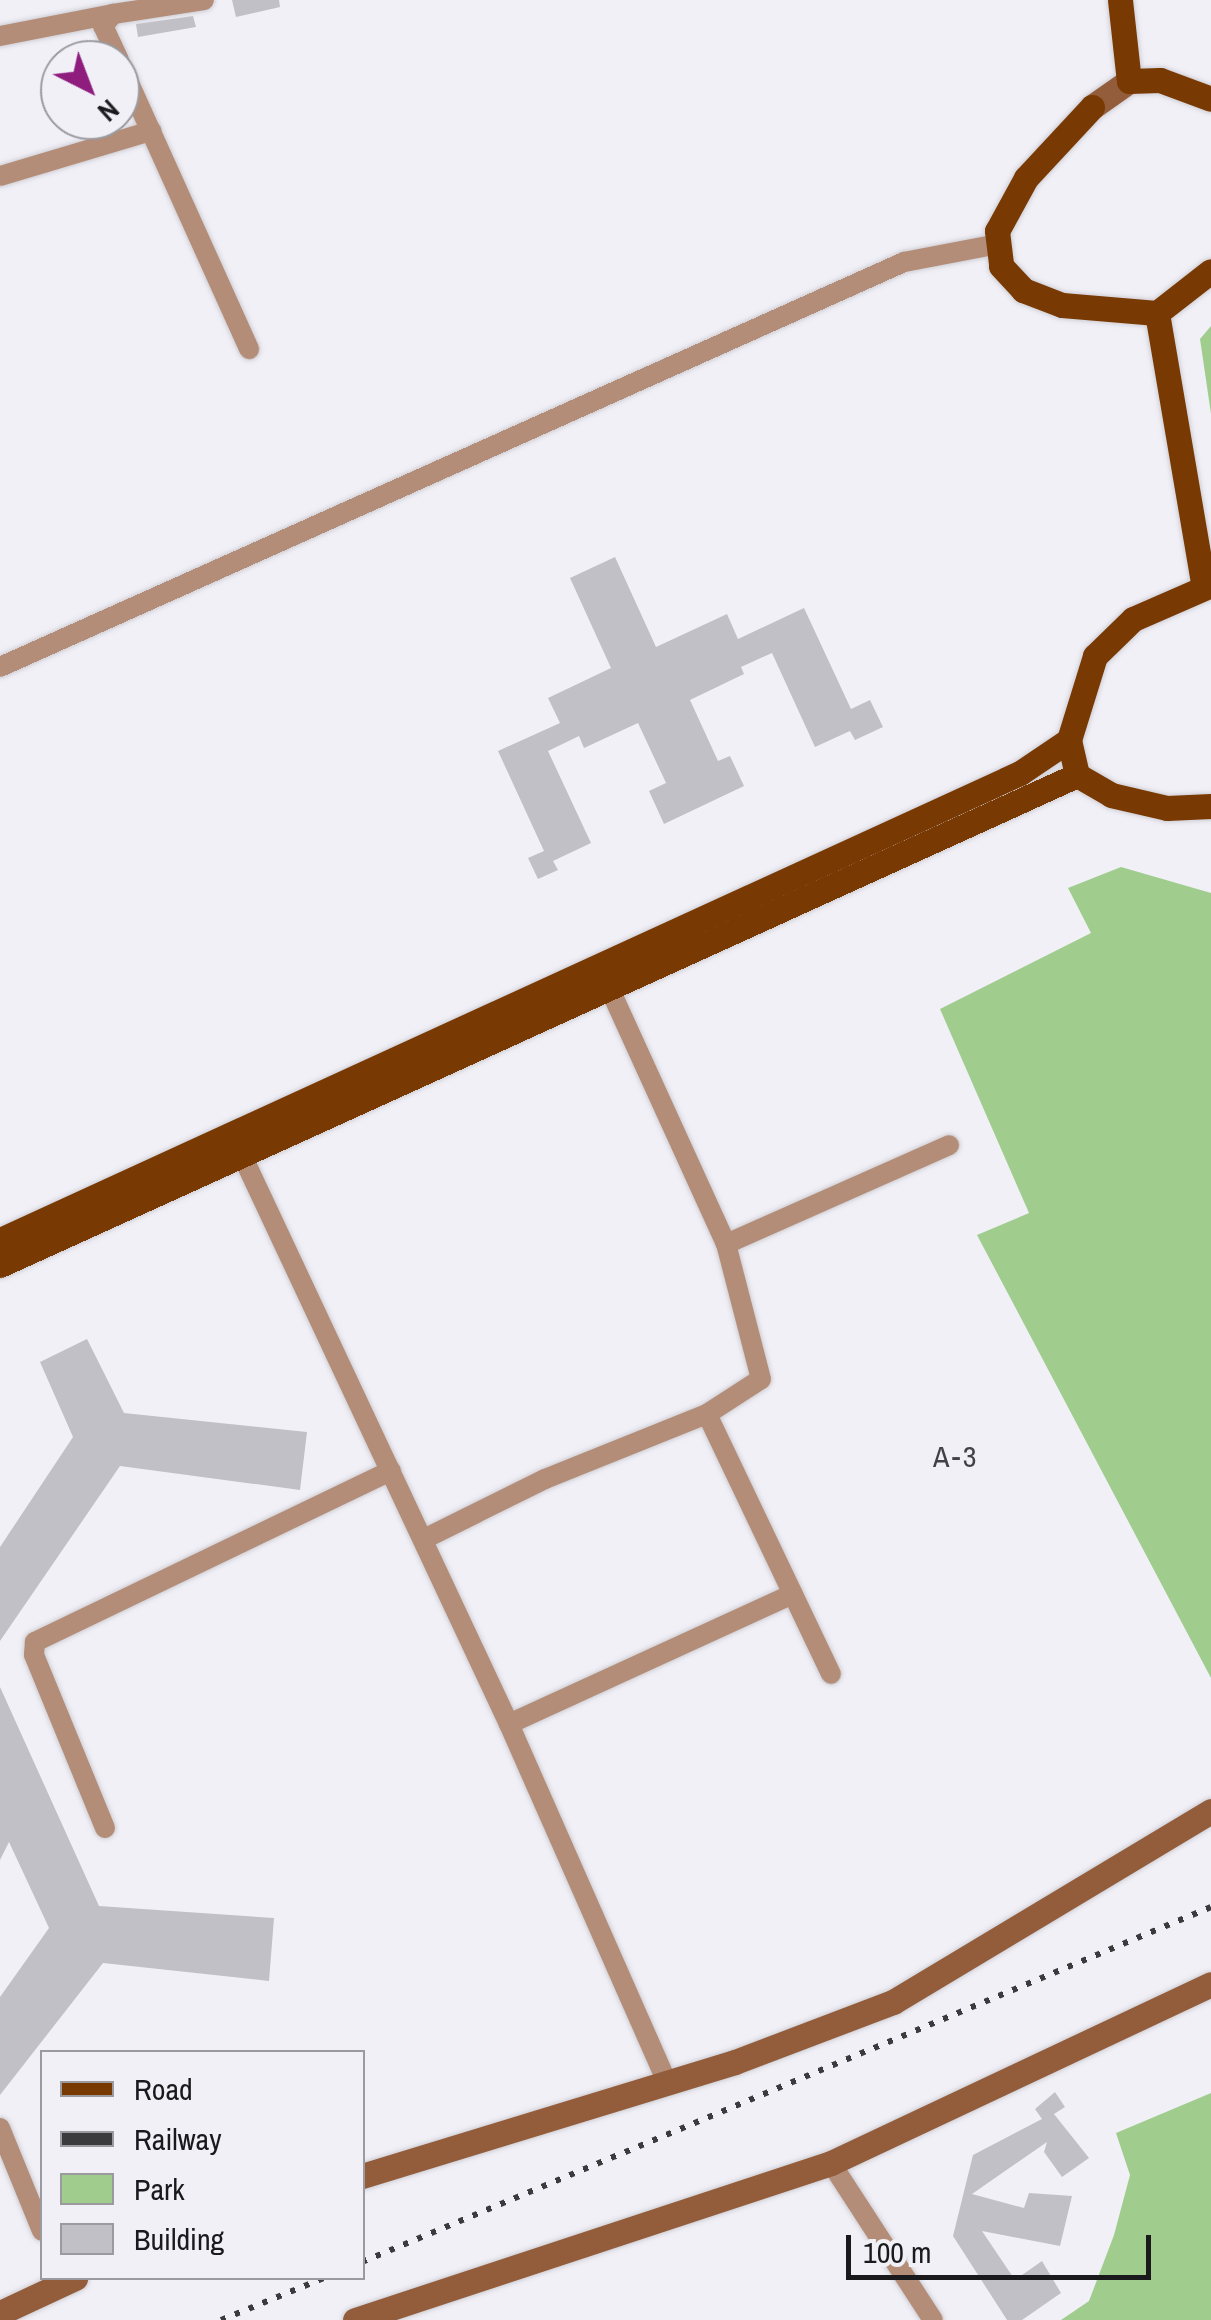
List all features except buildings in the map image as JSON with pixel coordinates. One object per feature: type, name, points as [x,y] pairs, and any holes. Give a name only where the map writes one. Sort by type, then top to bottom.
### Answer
[{"type":"main road","points":[[1120,0],[1129,81],[1160,80],[1211,99]]},
{"type":"main road","points":[[1092,107],[1026,178],[997,231],[1001,266],[1023,290],[1075,307],[1157,313],[1211,271]]},
{"type":"main road","points":[[1157,313],[1207,584],[1133,619],[1095,656],[1069,740],[1077,775],[1111,795],[1167,808],[1209,809]]},
{"type":"main road","points":[[0,1265],[241,1153],[1020,774],[1069,740]]},
{"type":"main road","points":[[0,1240],[1077,775]]},
{"type":"street","points":[[0,36],[204,0]]},
{"type":"street","points":[[110,40],[104,26],[113,14]]},
{"type":"street","points":[[1092,107],[1129,81]]},
{"type":"street","points":[[140,107],[249,349]]},
{"type":"street","points":[[0,176],[151,131]]},
{"type":"street","points":[[0,667],[904,262],[998,244]]},
{"type":"street","points":[[424,1539],[545,1479],[707,1414],[761,1378],[726,1244],[604,976]]},
{"type":"street","points":[[726,1244],[949,1144]]},
{"type":"street","points":[[241,1153],[509,1724],[666,2083]]},
{"type":"street","points":[[707,1414],[831,1674]]},
{"type":"street","points":[[105,1828],[34,1656],[35,1642],[391,1471]]},
{"type":"street","points":[[509,1724],[793,1594]]},
{"type":"street","points":[[365,2175],[666,2083],[894,2002],[1211,1810]]},
{"type":"street","points":[[355,2320],[831,2162],[1211,1984]]},
{"type":"street","points":[[0,2128],[40,2227]]},
{"type":"street","points":[[831,2162],[933,2320]]},
{"type":"street","points":[[0,2313],[64,2280]]},
{"type":"green space","points":[[1211,326],[1211,414],[1200,339]]},
{"type":"green space","points":[[1121,867],[1211,893],[1211,1678],[977,1235],[1029,1213],[940,1009],[1091,933],[1068,888]]},
{"type":"green space","points":[[1211,2093],[1211,2320],[1061,2320],[1089,2301],[1114,2235],[1130,2175],[1116,2133]]},
{"type":"railway","points":[[365,2261],[1211,1907]]},
{"type":"railway","points":[[221,2320],[319,2280]]},
{"type":"district","name":"A-3","points":[[956,1456]]}]
